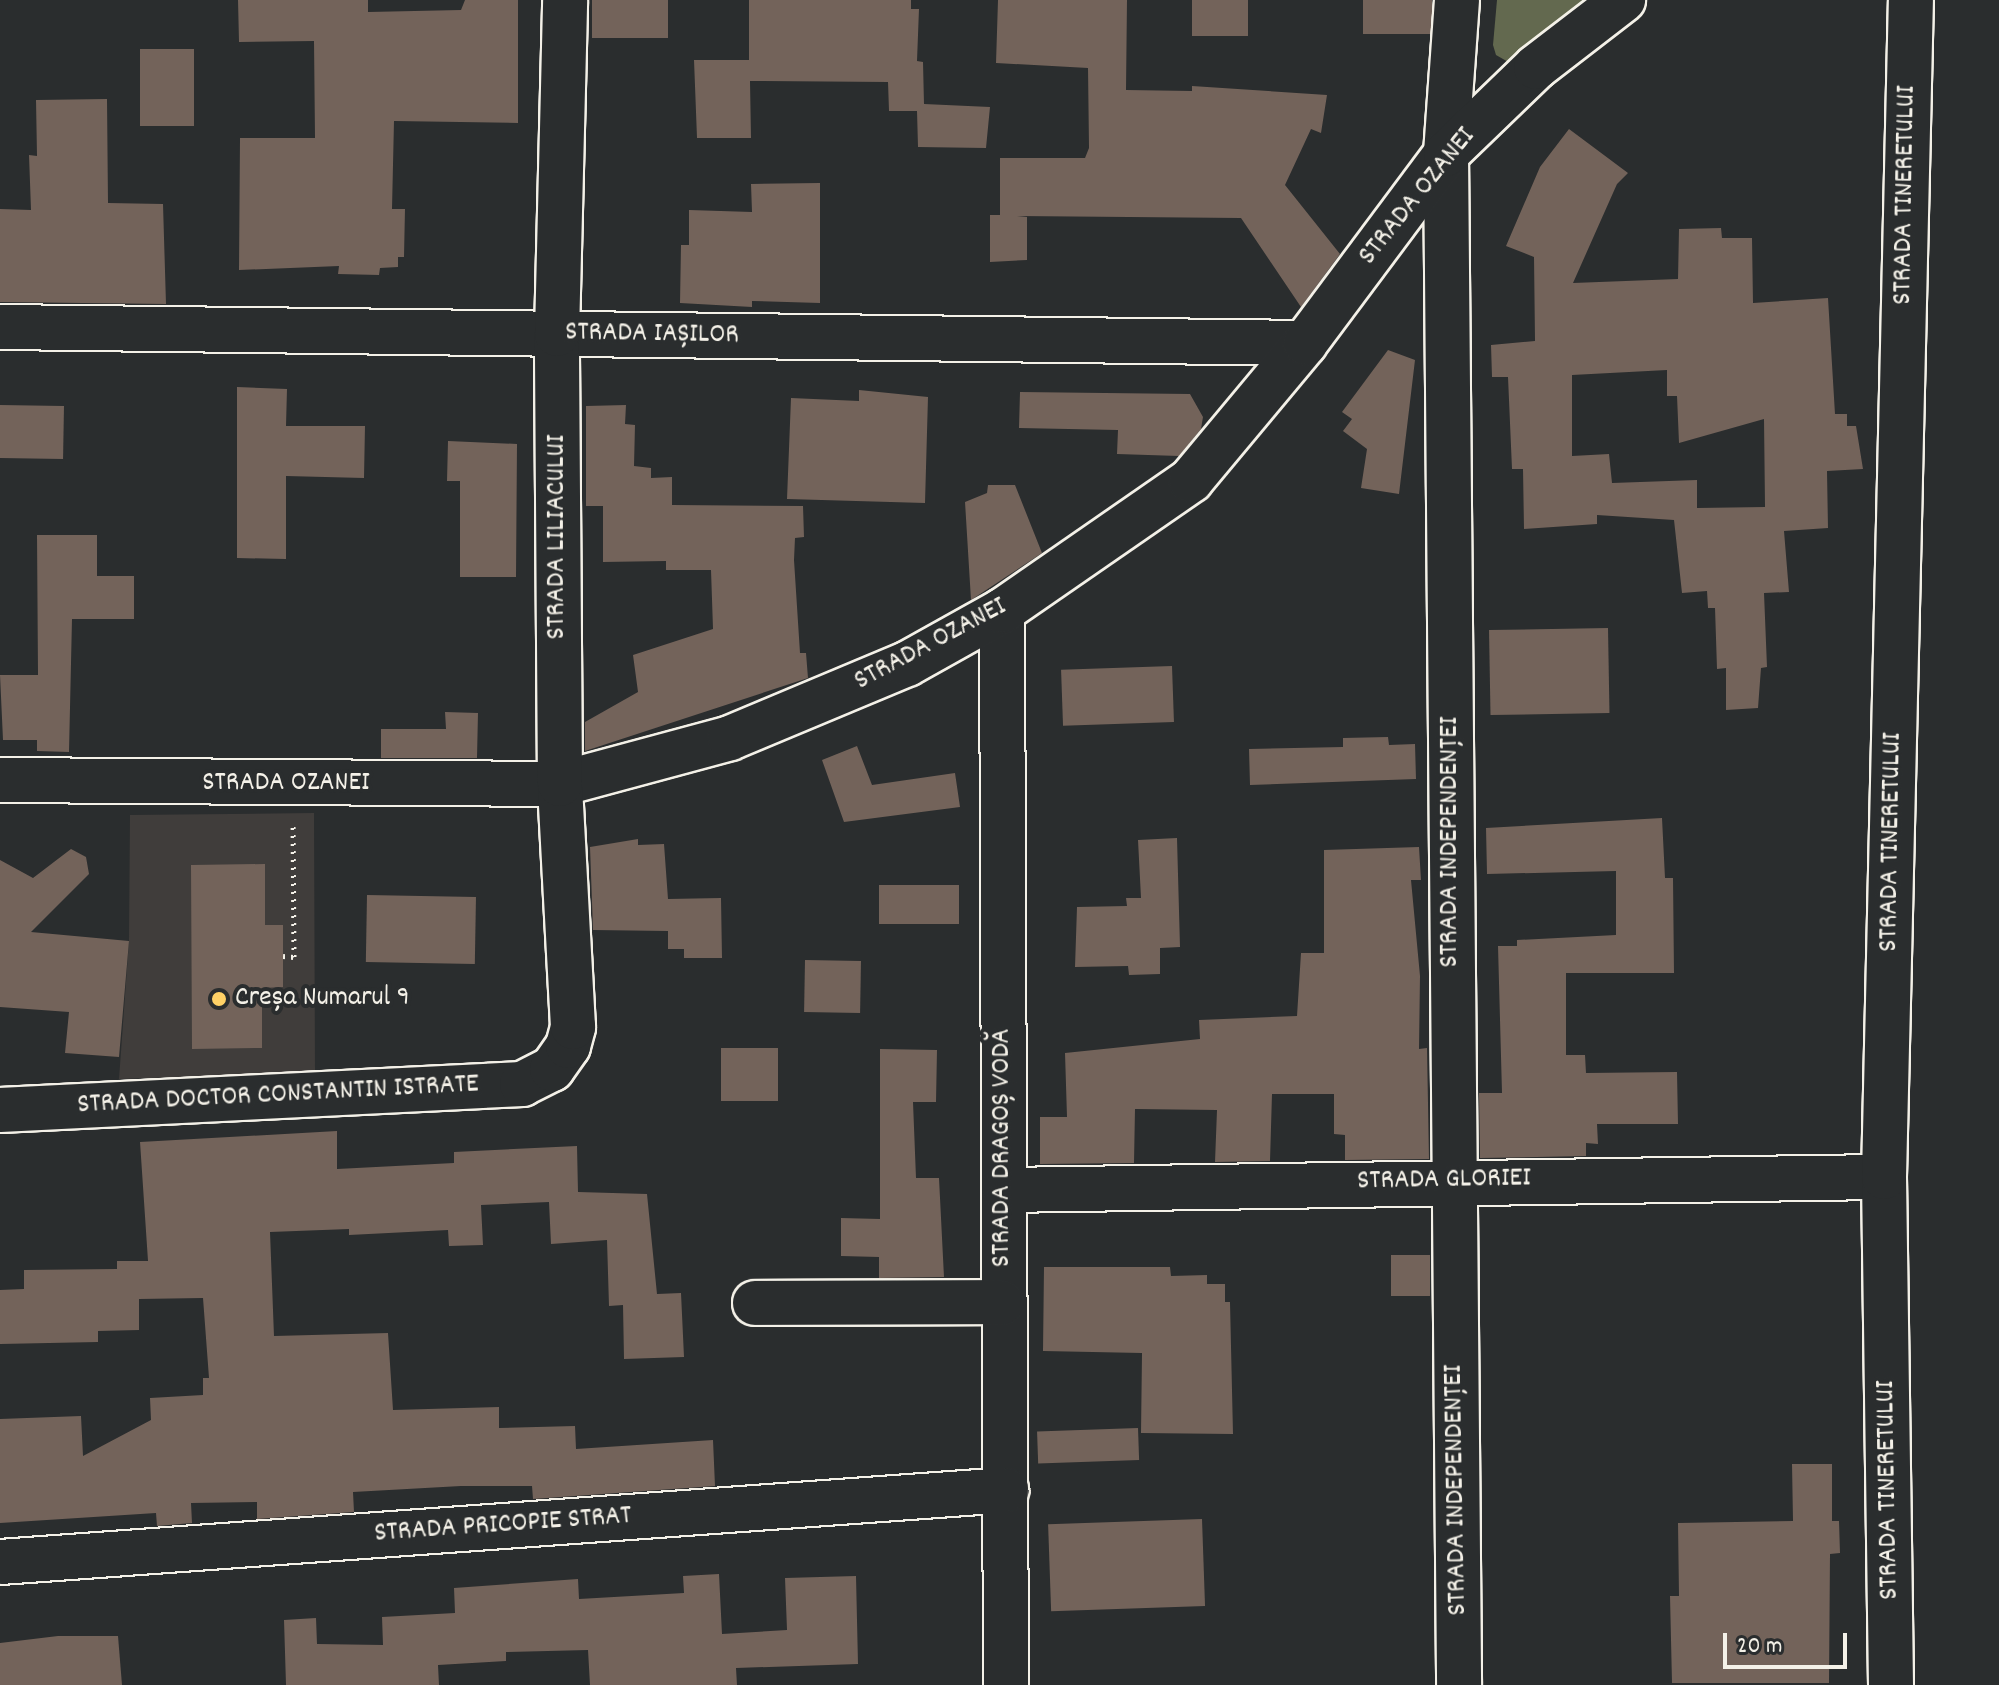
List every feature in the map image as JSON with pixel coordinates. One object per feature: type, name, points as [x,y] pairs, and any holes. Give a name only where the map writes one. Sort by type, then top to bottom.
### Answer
[{"type":"street","name":"STRADA LILIACULUI","points":[[552,1069],[573,1027],[560,784],[557,334],[565,0]]},
{"type":"street","name":"STRADA INDEPENDENȚEI","points":[[1457,0],[1446,154],[1459,1685]]},
{"type":"street","name":"STRADA OZANEI","points":[[0,780],[560,784],[730,738],[907,664],[1002,611],[1191,480],[1305,343],[1446,154],[1536,67],[1623,0]]},
{"type":"street","name":"STRADA TINERETULUI","points":[[1891,1685],[1884,1177],[1911,0]]},
{"type":"street","name":"STRADA IAȘILOR","points":[[0,327],[1305,343]]},
{"type":"street","name":"STRADA DRAGOȘ VODĂ","points":[[1002,611],[1002,1302],[1006,1685]]},
{"type":"street","name":"STRADA DOCTOR CONSTANTIN ISTRATE","points":[[0,1110],[522,1084],[552,1069]]},
{"type":"street","name":"STRADA GLORIEI","points":[[1004,1190],[1884,1177]]},
{"type":"street","points":[[755,1303],[1002,1302]]},
{"type":"street","name":"STRADA PRICOPIE STRAT","points":[[0,1562],[1006,1490]]},
{"type":"path","points":[[283,956],[294,957],[293,813]]},
{"type":"shaded area","name":"Creșa Numarul 9","points":[[314,813],[315,1073],[119,1079],[129,941],[130,815]]},
{"type":"green space","points":[[1497,0],[1587,0],[1510,63],[1496,55],[1493,45]]},
{"type":"building","points":[[238,0],[368,0],[368,12],[461,10],[465,0],[518,0],[518,123],[394,121],[392,209],[405,209],[404,257],[398,257],[398,267],[380,268],[379,275],[338,274],[339,266],[239,270],[240,138],[315,138],[314,41],[239,42]]},
{"type":"building","points":[[592,0],[668,0],[668,38],[592,38]]},
{"type":"building","points":[[749,0],[911,0],[911,9],[919,9],[917,61],[923,62],[924,104],[990,107],[986,148],[918,147],[917,111],[889,111],[888,82],[750,81],[751,138],[697,138],[694,60],[749,60]]},
{"type":"building","points":[[998,0],[1127,0],[1126,90],[1192,91],[1192,86],[1327,95],[1321,133],[1311,129],[1285,185],[1340,254],[1301,307],[1241,218],[1017,216],[1027,217],[1027,260],[990,262],[990,215],[1000,215],[1000,158],[1085,158],[1089,148],[1088,68],[996,63]]},
{"type":"building","points":[[1192,0],[1248,0],[1248,36],[1192,36]]},
{"type":"building","points":[[1363,0],[1432,0],[1432,34],[1363,34]]},
{"type":"building","points":[[140,49],[194,49],[194,126],[140,126]]},
{"type":"building","points":[[107,99],[108,203],[163,204],[166,304],[0,302],[0,209],[31,210],[29,155],[37,156],[36,100]]},
{"type":"building","points":[[1569,129],[1628,173],[1617,184],[1573,283],[1678,279],[1679,229],[1721,228],[1722,238],[1752,238],[1753,303],[1828,298],[1835,414],[1847,414],[1847,426],[1856,426],[1863,469],[1827,471],[1828,528],[1784,531],[1789,592],[1764,593],[1767,667],[1761,668],[1758,708],[1726,710],[1726,668],[1717,669],[1715,608],[1708,608],[1707,591],[1682,593],[1674,520],[1597,515],[1597,524],[1524,529],[1523,469],[1512,469],[1508,377],[1492,377],[1491,345],[1535,341],[1534,257],[1506,246],[1540,167]],"holes":[[[1667,370],[1667,396],[1677,396],[1679,443],[1764,419],[1765,507],[1697,508],[1697,480],[1612,483],[1609,454],[1572,456],[1572,375]]]},
{"type":"building","points":[[820,183],[820,303],[752,301],[752,307],[680,303],[681,245],[689,245],[689,210],[752,212],[751,184]]},
{"type":"building","points":[[1388,350],[1415,360],[1399,494],[1361,488],[1367,449],[1343,431],[1352,419],[1342,412]]},
{"type":"building","points":[[237,387],[287,389],[286,426],[365,426],[364,478],[286,476],[286,559],[237,558]]},
{"type":"building","points":[[859,390],[928,397],[925,503],[787,499],[791,398],[859,401]]},
{"type":"building","points":[[1020,392],[1190,394],[1203,417],[1201,429],[1179,456],[1117,454],[1118,430],[1019,428]]},
{"type":"building","points":[[0,405],[64,406],[63,459],[0,458]]},
{"type":"building","points":[[626,405],[625,424],[635,425],[634,466],[651,468],[651,478],[672,477],[672,505],[803,506],[804,537],[795,538],[794,560],[800,653],[806,653],[808,678],[585,751],[585,722],[638,692],[633,655],[713,629],[711,570],[666,570],[666,561],[603,562],[603,506],[586,506],[586,406]]},
{"type":"building","points":[[448,441],[517,444],[516,577],[460,577],[460,481],[447,481]]},
{"type":"building","points":[[988,485],[1015,485],[1042,553],[971,600],[965,502],[987,493]]},
{"type":"building","points":[[37,535],[97,535],[97,576],[134,576],[134,619],[72,619],[69,752],[37,751],[37,740],[3,740],[0,675],[38,675]]},
{"type":"building","points":[[1608,628],[1609,713],[1491,715],[1489,630]]},
{"type":"building","points":[[1172,666],[1174,722],[1063,726],[1061,670]]},
{"type":"building","points":[[445,712],[478,713],[477,758],[381,758],[381,729],[446,729]]},
{"type":"building","points":[[1388,737],[1389,745],[1415,744],[1416,779],[1250,785],[1249,749],[1343,747],[1343,738]]},
{"type":"building","points":[[857,746],[872,785],[955,773],[960,807],[844,822],[822,760]]},
{"type":"building","points":[[1662,818],[1665,878],[1673,878],[1674,973],[1566,973],[1566,1055],[1585,1055],[1586,1073],[1677,1072],[1678,1124],[1597,1124],[1598,1144],[1586,1143],[1586,1156],[1480,1158],[1479,1093],[1502,1093],[1498,946],[1517,946],[1517,940],[1616,935],[1616,871],[1487,874],[1486,828]]},
{"type":"building","points":[[1177,838],[1180,947],[1160,948],[1160,974],[1129,975],[1128,966],[1075,967],[1077,907],[1127,906],[1126,898],[1141,898],[1138,840]]},
{"type":"building","points":[[638,839],[638,845],[664,844],[668,899],[721,898],[722,958],[684,958],[684,949],[668,949],[668,931],[593,930],[590,847]]},
{"type":"building","points":[[1419,847],[1421,880],[1411,880],[1420,976],[1419,1049],[1427,1048],[1429,1159],[1345,1160],[1345,1135],[1334,1134],[1334,1094],[1272,1094],[1270,1161],[1215,1162],[1217,1110],[1135,1109],[1134,1163],[1040,1164],[1040,1117],[1067,1117],[1065,1053],[1200,1039],[1199,1020],[1297,1016],[1301,953],[1324,953],[1324,850]]},
{"type":"building","points":[[71,849],[86,857],[89,874],[31,932],[129,941],[119,1057],[65,1053],[69,1012],[0,1007],[0,860],[33,878]]},
{"type":"building","points":[[265,864],[265,925],[283,925],[283,987],[262,988],[262,1048],[192,1049],[191,865]]},
{"type":"building","points":[[879,885],[959,885],[959,924],[879,924]]},
{"type":"building","points":[[367,895],[476,897],[475,964],[366,962]]},
{"type":"building","points":[[805,960],[861,961],[860,1013],[804,1012]]},
{"type":"building","points":[[721,1048],[778,1048],[778,1101],[721,1101]]},
{"type":"building","points":[[880,1049],[937,1050],[936,1102],[913,1102],[916,1178],[939,1178],[944,1277],[879,1278],[879,1257],[841,1256],[841,1218],[880,1219]]},
{"type":"building","points":[[337,1131],[337,1169],[454,1163],[454,1152],[577,1146],[578,1192],[647,1194],[657,1294],[681,1293],[684,1357],[624,1359],[623,1305],[609,1306],[607,1240],[551,1244],[549,1202],[481,1205],[483,1245],[449,1246],[448,1230],[349,1235],[349,1229],[270,1232],[274,1336],[388,1333],[393,1410],[499,1407],[499,1428],[575,1426],[576,1449],[713,1440],[715,1486],[533,1499],[532,1486],[461,1486],[353,1492],[354,1512],[257,1519],[257,1502],[191,1503],[192,1523],[157,1526],[156,1513],[0,1523],[0,1419],[81,1416],[83,1456],[151,1420],[150,1398],[203,1395],[203,1378],[209,1378],[203,1298],[139,1299],[139,1330],[98,1331],[98,1342],[0,1344],[0,1290],[24,1289],[24,1270],[117,1269],[117,1261],[148,1261],[140,1142]]},
{"type":"building","points":[[1391,1255],[1430,1255],[1430,1296],[1391,1296]]},
{"type":"building","points":[[1044,1267],[1170,1267],[1171,1276],[1207,1275],[1207,1284],[1225,1284],[1225,1302],[1230,1302],[1233,1434],[1141,1433],[1142,1353],[1043,1351]]},
{"type":"building","points":[[1138,1428],[1139,1460],[1038,1464],[1037,1432]]},
{"type":"building","points":[[1792,1464],[1832,1464],[1832,1521],[1839,1521],[1840,1553],[1830,1554],[1829,1683],[1672,1683],[1670,1596],[1679,1596],[1678,1523],[1793,1521]]},
{"type":"building","points":[[1202,1519],[1205,1606],[1051,1611],[1048,1524]]},
{"type":"building","points":[[719,1574],[722,1634],[787,1630],[785,1578],[856,1576],[858,1664],[736,1668],[737,1685],[590,1685],[588,1650],[506,1652],[506,1661],[438,1665],[439,1685],[286,1685],[284,1620],[316,1618],[317,1644],[383,1645],[382,1617],[455,1613],[454,1588],[578,1579],[579,1599],[684,1593],[683,1576]]},
{"type":"building","points":[[58,1636],[118,1636],[122,1685],[0,1685],[0,1643]]},
{"type":"place","name":"Creșa Numarul 9","points":[[219,999]]}]
